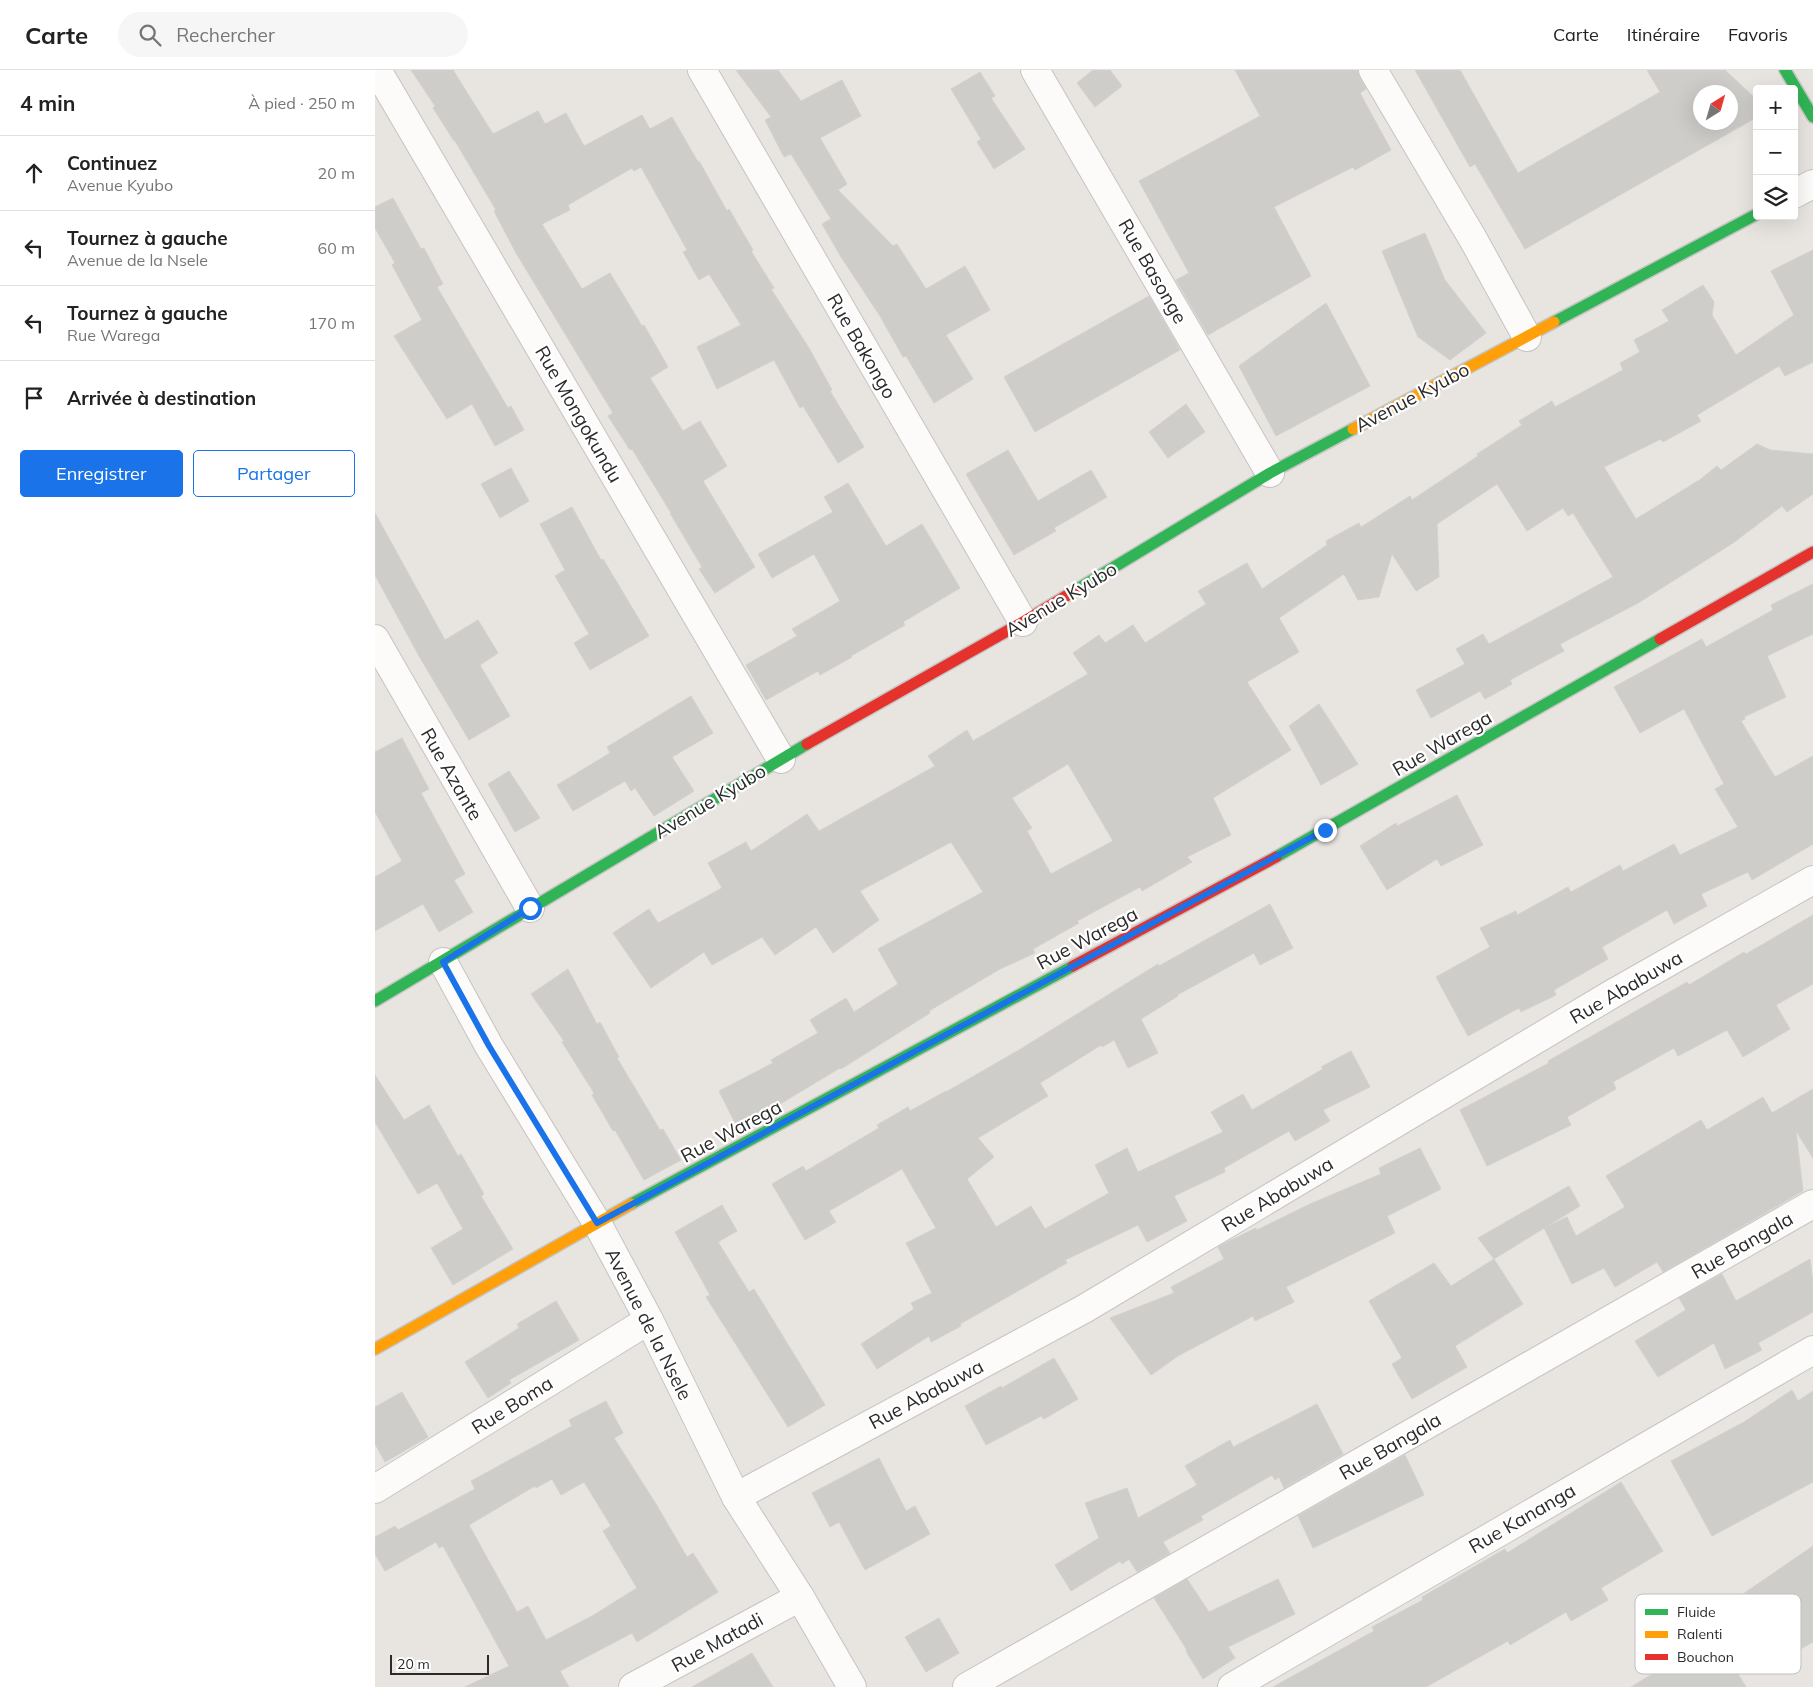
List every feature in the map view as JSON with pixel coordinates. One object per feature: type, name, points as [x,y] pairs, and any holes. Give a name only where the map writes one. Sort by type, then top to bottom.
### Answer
[{"type":"street","name":"Rue Mongokundu","points":[[377,70],[781,759]]},
{"type":"street","name":"Rue Bakongo","points":[[702,70],[1023,622]]},
{"type":"street","name":"Rue Basonge","points":[[1035,70],[1270,473]]},
{"type":"street","points":[[1373,70],[1473,239],[1527,337]]},
{"type":"street","points":[[1785,70],[1813,117]]},
{"type":"street","points":[[1798,192],[1813,184]]},
{"type":"street","name":"Avenue Kyubo","points":[[375,1001],[781,759],[1023,622],[1270,473],[1753,216]]},
{"type":"street","name":"Rue Warega","points":[[375,1349],[597,1223],[1325,830],[1813,552]]},
{"type":"street","name":"Rue Azante","points":[[375,639],[530,908]]},
{"type":"street","name":"Rue Ababuwa","points":[[736,1497],[1084,1309],[1612,994],[1813,880]]},
{"type":"street","name":"Avenue de la Nsele","points":[[443,962],[489,1046],[597,1223],[649,1320],[736,1497],[800,1596],[852,1687]]},
{"type":"street","name":"Rue Bangala","points":[[967,1687],[1813,1204]]},
{"type":"street","name":"Rue Boma","points":[[375,1489],[649,1320]]},
{"type":"street","name":"Rue Kananga","points":[[1232,1687],[1813,1350]]},
{"type":"street","name":"Rue Matadi","points":[[633,1687],[800,1596]]},
{"type":"building","points":[[411,70],[453,70],[493,134],[538,111],[545,124],[566,113],[584,146],[642,115],[650,129],[672,117],[727,211],[729,209],[753,250],[751,251],[774,288],[771,289],[809,348],[832,390],[830,391],[864,447],[838,463],[803,406],[800,408],[774,360],[717,389],[697,347],[741,325],[709,274],[699,280],[683,252],[687,250],[641,167],[634,171],[632,168],[568,205],[570,210],[542,224],[582,289],[610,273],[642,326],[644,325],[668,367],[650,378],[683,431],[700,421],[727,466],[703,481],[755,567],[715,593],[699,569],[702,567],[671,513],[632,449],[630,450],[608,416],[613,413],[516,253],[494,211],[496,210],[433,108],[435,106]]},
{"type":"building","points":[[736,70],[778,70],[801,101],[842,80],[861,116],[820,138],[847,184],[838,190],[893,246],[897,244],[926,289],[965,266],[990,310],[946,335],[973,379],[934,403],[906,356],[903,357],[880,316],[841,257],[822,224],[831,219],[791,154],[784,157],[765,120],[771,117]]},
{"type":"building","points":[[1093,70],[1110,70],[1122,86],[1095,107],[1077,83]]},
{"type":"building","points":[[1235,70],[1357,70],[1366,89],[1360,93],[1391,150],[1355,170],[1353,167],[1274,207],[1311,276],[1208,335],[1176,280],[1189,273],[1139,181],[1260,116]]},
{"type":"building","points":[[1415,70],[1460,70],[1518,173],[1660,92],[1647,70],[1725,70],[1753,96],[1753,119],[1738,128],[1738,85],[1693,85],[1693,130],[1734,130],[1525,249],[1475,164],[1470,167]]},
{"type":"building","points":[[980,72],[995,96],[991,98],[1025,149],[994,169],[977,142],[981,139],[951,89]]},
{"type":"building","points":[[393,198],[421,249],[424,248],[443,284],[437,287],[508,408],[511,406],[524,430],[495,446],[472,404],[447,419],[394,336],[422,320],[392,265],[395,263],[375,228],[375,207]]},
{"type":"building","points":[[1425,233],[1445,280],[1486,333],[1450,360],[1418,337],[1382,251]]},
{"type":"building","points":[[1813,250],[1813,362],[1785,376],[1779,366],[1697,415],[1701,421],[1663,442],[1661,439],[1604,467],[1636,519],[1701,479],[1717,466],[1721,470],[1757,444],[1770,450],[1813,454],[1813,494],[1787,512],[1782,506],[1733,543],[1638,603],[1560,644],[1564,651],[1510,680],[1512,684],[1485,699],[1480,691],[1431,718],[1416,690],[1465,664],[1456,649],[1483,634],[1489,644],[1613,577],[1573,513],[1568,516],[1563,508],[1527,531],[1497,484],[1437,524],[1439,577],[1416,591],[1392,554],[1379,597],[1358,600],[1344,574],[1279,618],[1299,652],[1247,682],[1291,750],[1213,798],[1231,835],[1187,857],[1192,862],[1142,891],[1140,887],[1077,921],[1079,923],[1033,949],[1035,953],[1000,969],[929,1011],[930,1013],[841,1069],[737,1127],[719,1091],[773,1063],[771,1060],[818,1033],[810,1020],[846,998],[854,1012],[898,984],[878,949],[983,892],[951,842],[860,891],[879,920],[833,953],[816,927],[775,955],[762,937],[712,965],[704,952],[651,988],[613,933],[649,909],[658,923],[722,888],[708,863],[746,842],[751,851],[807,814],[819,831],[935,766],[928,756],[967,730],[973,741],[1088,674],[1073,653],[1099,635],[1105,643],[1133,625],[1145,643],[1206,604],[1198,591],[1247,563],[1262,589],[1327,545],[1326,541],[1359,523],[1361,527],[1410,496],[1412,500],[1522,425],[1519,421],[1552,401],[1555,407],[1623,370],[1620,363],[1640,352],[1634,340],[1669,321],[1662,310],[1703,285],[1714,302],[1712,315],[1736,355],[1794,315],[1771,271]],"holes":[[[1068,764],[1113,841],[1051,874],[1027,831],[1032,828],[1012,798]]]},
{"type":"building","points":[[1149,296],[1180,350],[1035,432],[1004,377]]},
{"type":"building","points":[[1326,303],[1370,386],[1276,436],[1239,366]]},
{"type":"building","points":[[1186,404],[1205,432],[1168,458],[1149,432]]},
{"type":"building","points":[[1008,450],[1038,501],[1091,470],[1107,497],[1054,528],[1056,531],[1014,555],[966,474]]},
{"type":"building","points":[[511,468],[529,501],[500,518],[481,484]]},
{"type":"building","points":[[848,483],[886,546],[922,524],[960,588],[903,622],[905,625],[852,657],[820,675],[818,671],[766,700],[746,665],[797,636],[792,629],[840,601],[814,554],[772,578],[758,554],[833,512],[824,497]]},
{"type":"building","points":[[572,507],[601,560],[603,559],[649,636],[590,670],[574,643],[589,634],[555,576],[565,570],[540,524]]},
{"type":"building","points":[[375,513],[445,640],[478,620],[498,653],[480,665],[510,716],[469,740],[419,656],[375,575]]},
{"type":"building","points":[[1813,584],[1813,634],[1767,656],[1786,697],[1744,717],[1745,719],[1741,721],[1775,777],[1813,756],[1813,844],[1752,880],[1748,872],[1701,894],[1707,906],[1674,924],[1667,910],[1602,947],[1608,959],[1554,990],[1556,995],[1521,1012],[1519,1008],[1468,1036],[1436,977],[1490,947],[1480,928],[1516,911],[1517,915],[1568,887],[1571,892],[1620,865],[1623,871],[1674,844],[1680,855],[1738,827],[1715,789],[1724,784],[1684,709],[1640,733],[1614,687],[1702,639],[1706,647],[1773,610],[1771,605]]},
{"type":"building","points":[[691,696],[713,733],[672,757],[694,791],[654,816],[635,788],[631,791],[625,781],[573,811],[557,785],[610,753],[607,747]]},
{"type":"building","points":[[1319,704],[1358,764],[1321,785],[1289,726]]},
{"type":"building","points":[[402,738],[429,789],[421,793],[465,874],[454,880],[473,912],[439,932],[423,904],[375,931],[375,877],[402,861],[375,812],[375,752]]},
{"type":"building","points":[[509,771],[540,818],[515,832],[488,784]]},
{"type":"building","points":[[1457,795],[1483,845],[1441,866],[1437,859],[1387,890],[1360,846],[1396,823],[1397,826]]},
{"type":"building","points":[[1270,904],[1293,948],[1260,965],[1254,953],[1177,995],[1141,1019],[1158,1053],[1128,1068],[1114,1040],[1102,1047],[1101,1045],[1040,1083],[1048,1096],[978,1138],[994,1157],[967,1179],[996,1227],[1031,1206],[1045,1229],[1109,1193],[1095,1165],[1127,1148],[1138,1172],[1223,1132],[1211,1112],[1243,1094],[1252,1110],[1323,1069],[1321,1067],[1351,1051],[1370,1087],[1323,1110],[1330,1121],[1295,1141],[1289,1131],[1224,1168],[1225,1172],[1174,1196],[1187,1221],[1147,1242],[1138,1225],[1065,1260],[1067,1263],[960,1324],[961,1326],[931,1342],[929,1336],[877,1369],[861,1344],[914,1309],[911,1303],[932,1293],[906,1243],[936,1228],[902,1169],[829,1211],[836,1222],[805,1240],[772,1184],[803,1166],[806,1171],[879,1128],[877,1125],[908,1107],[910,1111],[946,1092],[1019,1050],[1158,964],[1159,966]]},
{"type":"building","points":[[1813,915],[1813,984],[1776,1005],[1790,1029],[1743,1057],[1727,1030],[1678,1056],[1674,1048],[1613,1082],[1616,1089],[1567,1117],[1571,1125],[1487,1166],[1460,1110],[1549,1063],[1548,1061],[1687,982],[1689,985],[1744,952],[1746,954]]},
{"type":"building","points":[[568,969],[597,1024],[600,1022],[619,1057],[617,1058],[660,1130],[663,1129],[681,1160],[644,1180],[592,1095],[594,1093],[562,1042],[564,1041],[531,994]]},
{"type":"building","points":[[375,1075],[404,1120],[429,1105],[458,1156],[461,1154],[484,1194],[481,1196],[513,1249],[453,1285],[431,1248],[463,1229],[437,1183],[418,1194],[375,1122]]},
{"type":"building","points":[[1813,1089],[1813,1158],[1796,1131],[1803,1191],[1663,1272],[1657,1262],[1615,1287],[1604,1268],[1572,1284],[1544,1228],[1567,1217],[1576,1236],[1625,1207],[1606,1176],[1701,1120],[1707,1130],[1763,1097],[1772,1113]]},
{"type":"building","points":[[1420,1148],[1441,1189],[1387,1216],[1395,1233],[1286,1287],[1294,1302],[1255,1321],[1253,1316],[1178,1356],[1151,1375],[1110,1318],[1174,1293],[1171,1287],[1224,1259],[1218,1247],[1221,1245],[1381,1174],[1379,1168]]},
{"type":"building","points":[[1569,1186],[1580,1206],[1494,1259],[1478,1238]]},
{"type":"building","points":[[722,1205],[737,1231],[718,1242],[749,1292],[754,1289],[825,1405],[788,1427],[706,1297],[710,1295],[675,1232]]},
{"type":"building","points":[[1494,1259],[1523,1304],[1455,1346],[1467,1367],[1412,1399],[1392,1364],[1402,1358],[1369,1301],[1434,1263],[1451,1286]]},
{"type":"building","points":[[1810,1259],[1813,1283],[1813,1312],[1758,1343],[1762,1350],[1725,1369],[1714,1343],[1658,1377],[1635,1341],[1686,1310],[1679,1298],[1722,1274],[1736,1301]]},
{"type":"building","points":[[556,1301],[579,1340],[509,1380],[511,1383],[488,1398],[465,1362],[519,1328],[517,1324]]},
{"type":"building","points":[[1054,1358],[1078,1399],[1044,1419],[1041,1416],[986,1445],[965,1406],[1001,1386],[1002,1388]]},
{"type":"building","points":[[1792,1390],[1798,1401],[1813,1391],[1813,1482],[1712,1536],[1671,1461],[1744,1422]]},
{"type":"building","points":[[402,1392],[428,1437],[385,1462],[375,1444],[375,1407]]},
{"type":"building","points":[[606,1401],[623,1433],[614,1438],[687,1557],[693,1553],[718,1592],[637,1642],[632,1633],[560,1671],[569,1687],[465,1687],[509,1666],[443,1546],[439,1548],[436,1542],[385,1571],[375,1554],[375,1537],[395,1526],[398,1530],[475,1489],[471,1481],[572,1426],[569,1420]],"holes":[[[552,1479],[561,1495],[584,1482],[611,1526],[603,1531],[637,1588],[592,1616],[546,1640],[528,1606],[517,1612],[469,1525],[535,1486],[536,1488]]]},
{"type":"building","points":[[1317,1404],[1343,1454],[1284,1488],[1279,1477],[1275,1480],[1272,1475],[1201,1516],[1203,1520],[1163,1542],[1170,1553],[1137,1572],[1129,1559],[1122,1564],[1120,1561],[1071,1591],[1055,1565],[1099,1538],[1085,1503],[1127,1488],[1138,1518],[1197,1485],[1185,1466],[1230,1440],[1233,1447]]},
{"type":"building","points":[[1405,1455],[1424,1495],[1313,1548],[1298,1516]]},
{"type":"building","points":[[879,1458],[906,1511],[915,1506],[930,1534],[865,1570],[839,1522],[830,1527],[812,1493]]},
{"type":"building","points":[[1621,1482],[1663,1551],[1601,1588],[1608,1600],[1571,1621],[1566,1612],[1510,1645],[1508,1641],[1426,1687],[1273,1687],[1374,1631],[1372,1627],[1423,1600],[1422,1597],[1505,1549],[1507,1553]]},
{"type":"building","points":[[1813,1546],[1813,1642],[1801,1649],[1801,1594],[1743,1594]]},
{"type":"building","points":[[1187,1579],[1209,1612],[1278,1579],[1295,1614],[1228,1647],[1235,1658],[1203,1679],[1154,1598]]},
{"type":"building","points":[[939,1618],[959,1653],[926,1672],[905,1637]]},
{"type":"building","points":[[752,1653],[773,1687],[692,1687]]},
{"type":"building","points":[[1652,1674],[1738,1674],[1746,1687],[1631,1687]]},
{"type":"traffic: fast","points":[[1785,70],[1813,117]]},
{"type":"traffic: fast","points":[[1554,322],[1753,216]]},
{"type":"traffic: fast","points":[[1076,590],[1270,473],[1353,429]]},
{"type":"traffic: fast","points":[[1276,857],[1660,639]]},
{"type":"traffic: fast","points":[[375,1001],[807,744]]},
{"type":"traffic: fast","points":[[631,1204],[1073,966]]},
{"type":"traffic: slow","points":[[1353,429],[1554,322]]},
{"type":"traffic: slow","points":[[375,1349],[631,1204]]},
{"type":"traffic: jam","points":[[1660,639],[1813,552]]},
{"type":"traffic: jam","points":[[807,744],[1076,590]]},
{"type":"traffic: jam","points":[[1073,966],[1276,857]]},
{"type":"route","points":[[530,908],[443,962],[489,1046],[597,1223],[1325,830]]}]
